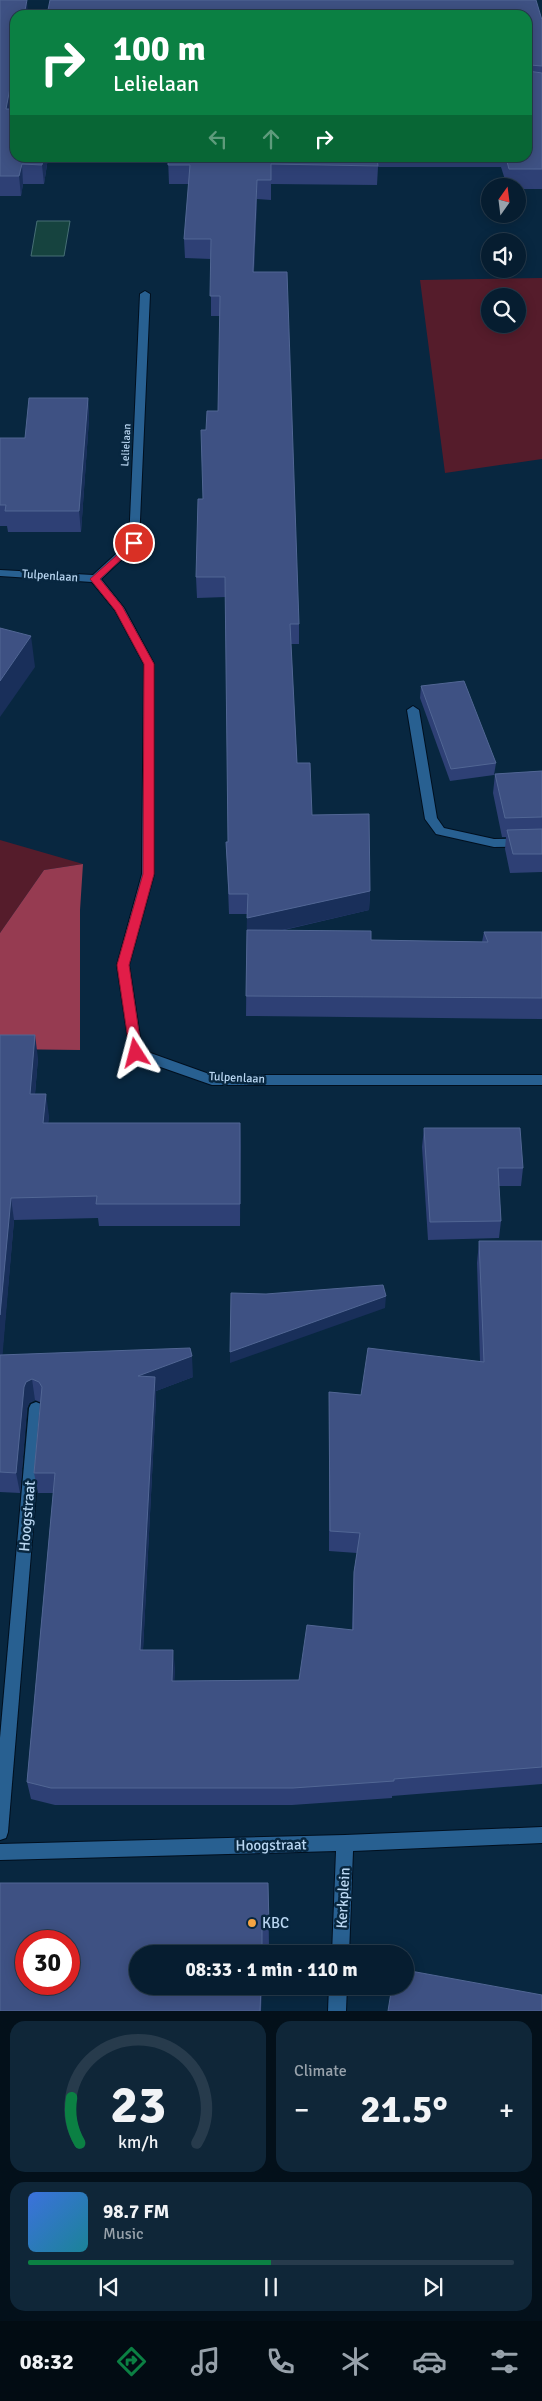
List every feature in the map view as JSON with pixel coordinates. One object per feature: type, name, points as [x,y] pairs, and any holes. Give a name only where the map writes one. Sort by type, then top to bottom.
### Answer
[{"type":"street","name":"Lelielaan","points":[[94,579],[134,543],[145,294]]},
{"type":"street","name":"Tulpenlaan","points":[[0,572],[94,579],[119,608],[149,664],[148,874],[123,965],[136,1053],[212,1080],[542,1080]]},
{"type":"street","points":[[414,710],[431,819],[440,831],[494,844],[542,842]]},
{"type":"street","name":"Hoogstraat","points":[[0,1832],[36,1408]]},
{"type":"street","name":"Hoogstraat","points":[[0,1852],[345,1843],[542,1835]]},
{"type":"street","name":"Kerkplein","points":[[340,1945],[345,1843]]},
{"type":"street","points":[[337,2011],[338,1995]]},
{"type":"shaded area","points":[[37,221],[70,221],[64,256],[31,256]]},
{"type":"shaded area","points":[[542,278],[542,459],[445,473],[420,280]]},
{"type":"shaded area","points":[[0,840],[83,864],[44,870],[0,933]]},
{"type":"shaded area","points":[[83,864],[80,910],[80,1050],[0,1049],[0,933],[44,870]]},
{"type":"building","points":[[0,0],[27,0],[25,10],[10,10],[10,88],[6,109],[10,109],[10,162],[42,162],[42,165],[22,164],[19,176],[0,176]]},
{"type":"building","points":[[50,0],[536,0],[542,20],[542,66],[532,65],[532,10],[48,10]]},
{"type":"building","points":[[532,72],[542,73],[542,169],[509,169],[507,162],[532,162]]},
{"type":"building","points":[[168,162],[378,162],[378,166],[271,164],[271,180],[257,180],[253,272],[287,272],[299,624],[290,624],[297,763],[310,763],[312,815],[369,814],[370,891],[247,918],[248,894],[229,894],[226,842],[228,842],[225,577],[196,577],[198,499],[203,499],[201,430],[206,430],[207,411],[218,411],[220,296],[210,296],[211,239],[184,239],[190,165],[168,165]]},
{"type":"building","points":[[29,398],[88,398],[79,511],[5,511],[6,505],[0,505],[0,438],[25,438]]},
{"type":"building","points":[[0,628],[31,636],[0,681]]},
{"type":"building","points":[[464,681],[496,763],[451,769],[421,686]]},
{"type":"building","points":[[542,771],[542,817],[505,818],[495,774]]},
{"type":"building","points":[[542,829],[542,854],[513,854],[507,830]]},
{"type":"building","points":[[247,930],[371,931],[371,940],[488,942],[484,932],[542,932],[542,998],[246,996]]},
{"type":"building","points":[[0,1035],[35,1035],[30,1094],[46,1094],[43,1123],[240,1123],[240,1204],[96,1204],[97,1196],[11,1198],[0,1315]]},
{"type":"building","points":[[424,1128],[520,1128],[523,1168],[498,1168],[501,1221],[430,1222]]},
{"type":"building","points":[[479,1241],[542,1241],[542,1767],[394,1779],[394,1781],[293,1788],[51,1788],[27,1782],[55,1473],[34,1473],[42,1387],[39,1382],[32,1379],[26,1382],[24,1387],[16,1473],[0,1472],[0,1355],[190,1348],[192,1356],[138,1376],[155,1377],[140,1650],[173,1650],[172,1681],[299,1680],[307,1625],[353,1630],[354,1572],[360,1533],[330,1531],[329,1392],[361,1395],[368,1348],[484,1362]]},
{"type":"building","points":[[383,1285],[386,1296],[230,1352],[231,1293],[266,1294]]},
{"type":"building","points":[[0,1883],[268,1883],[269,1927],[262,1927],[262,1945],[129,1945],[129,1995],[261,1995],[260,2011],[0,2011]]},
{"type":"building","points":[[414,1972],[542,1995],[542,2011],[388,2011],[391,1995],[414,1995]]},
{"type":"place","name":"KBC","points":[[252,1923]]},
{"type":"route","points":[[134,543],[94,579],[119,608],[149,664],[148,874],[123,965],[136,1053]]}]
